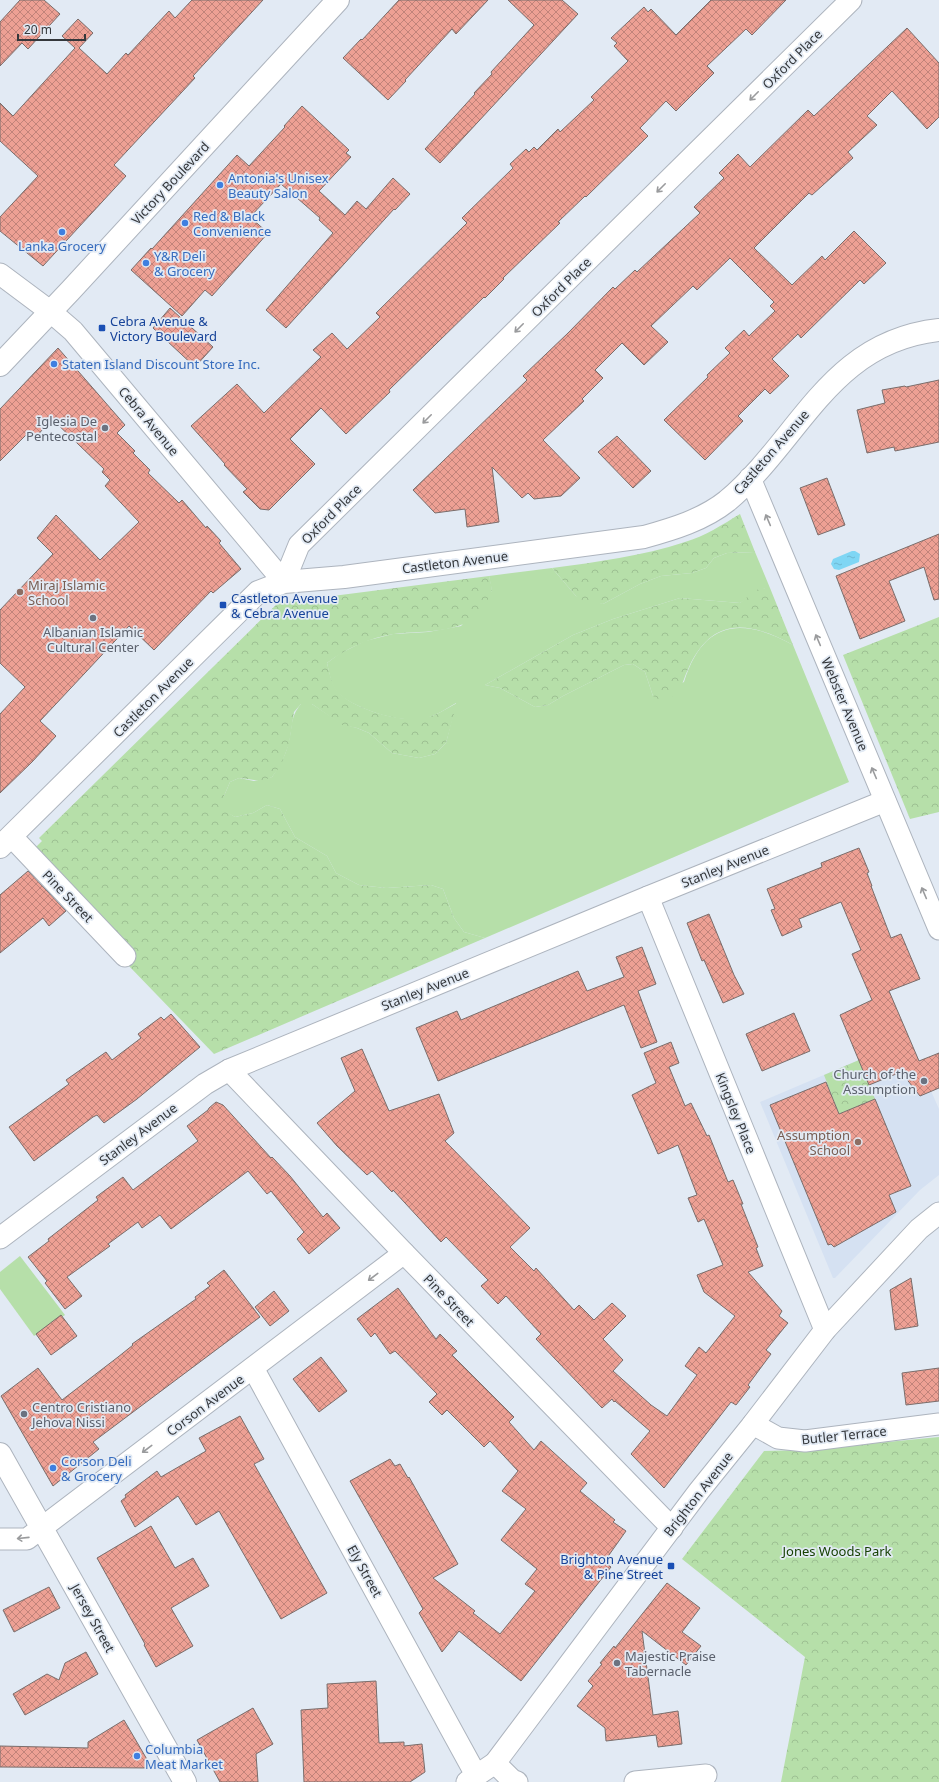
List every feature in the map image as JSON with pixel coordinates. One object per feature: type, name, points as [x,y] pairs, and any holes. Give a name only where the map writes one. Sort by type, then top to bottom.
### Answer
[{"type":"street","name":"Victory Boulevard","points":[[0,364],[51,312],[338,0]]},
{"type":"street","name":"Oxford Place","points":[[284,582],[299,545],[851,0]]},
{"type":"street","name":"Cebra Avenue","points":[[0,274],[51,312],[73,331],[284,582]]},
{"type":"street","name":"Castleton Avenue","points":[[6,842],[258,592],[284,582],[344,577],[644,537],[676,528],[702,517],[726,501],[750,478],[826,388],[851,366],[886,343],[912,334],[939,330]]},
{"type":"street","name":"Webster Avenue","points":[[750,478],[939,929]]},
{"type":"street","name":"Stanley Avenue","points":[[0,1238],[205,1084],[229,1070],[648,897],[886,801]]},
{"type":"street","name":"Pine Street","points":[[6,842],[125,956]]},
{"type":"street","name":"Kingsley Place","points":[[648,897],[825,1330]]},
{"type":"street","name":"Pine Street","points":[[229,1070],[404,1253],[672,1528]]},
{"type":"street","name":"Brighton Avenue","points":[[471,1778],[494,1763],[699,1491],[753,1424],[825,1330],[919,1229],[939,1213]]},
{"type":"street","name":"Corson Avenue","points":[[0,1539],[27,1539],[404,1253]]},
{"type":"street","name":"Ely Street","points":[[253,1368],[471,1778]]},
{"type":"street","name":"Butler Terrace","points":[[753,1424],[778,1438],[805,1441],[939,1424]]},
{"type":"street","name":"Jersey Street","points":[[0,1454],[185,1782]]},
{"type":"street","points":[[494,1763],[512,1780],[517,1782]]},
{"type":"street","points":[[635,1782],[706,1775]]},
{"type":"shaded area","name":"Assumption School","points":[[859,1060],[869,1085],[901,1072],[920,1095],[931,1091],[939,1109],[939,1175],[920,1190],[835,1278],[833,1278],[760,1102]]},
{"type":"green space","points":[[740,514],[755,552],[727,553],[714,558],[706,568],[692,573],[661,576],[640,584],[603,604],[585,602],[576,596],[552,568],[619,558],[669,547],[700,537]]},
{"type":"green space","points":[[755,552],[770,588],[765,588],[740,603],[680,598],[613,619],[573,635],[485,685],[500,688],[535,707],[548,705],[624,665],[633,664],[645,672],[653,696],[684,682],[692,662],[702,646],[713,636],[726,630],[741,628],[757,630],[793,645],[849,782],[485,938],[464,932],[454,918],[443,889],[431,885],[386,888],[359,885],[336,873],[327,856],[295,837],[280,809],[267,805],[253,813],[235,817],[224,811],[224,796],[230,782],[239,778],[254,781],[272,777],[285,754],[290,739],[293,719],[301,704],[312,704],[342,724],[369,733],[392,753],[419,758],[435,754],[446,743],[456,703],[423,719],[413,720],[390,717],[354,704],[337,692],[332,682],[327,663],[339,654],[365,641],[393,634],[428,632],[461,626],[492,591],[489,576],[552,568],[576,596],[603,604],[640,584],[661,576],[692,573],[706,568],[714,558],[727,553]]},
{"type":"green space","points":[[489,576],[492,592],[479,613],[470,621],[446,629],[394,634],[376,638],[350,648],[327,663],[332,682],[338,692],[355,704],[378,713],[402,718],[423,718],[437,714],[457,703],[446,743],[435,754],[419,758],[392,753],[369,733],[357,728],[342,725],[312,704],[301,704],[294,712],[289,744],[281,765],[272,777],[262,781],[239,778],[230,782],[224,796],[224,810],[235,817],[253,813],[267,805],[280,809],[295,837],[327,856],[336,873],[359,885],[386,888],[431,885],[443,889],[454,918],[464,932],[485,938],[214,1054],[128,965],[135,957],[134,951],[34,849],[42,841],[39,838],[278,603]]},
{"type":"green space","points":[[770,588],[793,645],[762,631],[747,628],[734,628],[721,631],[709,639],[699,650],[678,691],[675,695],[663,702],[653,696],[645,672],[633,664],[624,665],[548,705],[535,707],[500,688],[485,685],[573,635],[613,619],[680,598],[740,603],[756,590]]},
{"type":"green space","points":[[939,617],[939,812],[910,819],[843,655]]},
{"type":"green space","points":[[859,1060],[875,1099],[839,1114],[824,1075]]},
{"type":"green space","points":[[20,1256],[65,1315],[34,1336],[0,1289],[0,1272]]},
{"type":"green space","name":"Jones Woods Park","points":[[939,1437],[939,1782],[781,1782],[805,1657],[682,1559],[764,1451],[805,1450]]},
{"type":"water","points":[[852,551],[860,554],[859,562],[839,570],[834,569],[831,564],[833,559]]},
{"type":"building","points":[[20,0],[44,0],[60,14],[28,49],[22,43],[0,66],[0,22]]},
{"type":"building","points":[[192,0],[263,0],[193,76],[195,78],[114,165],[126,176],[43,266],[0,231],[0,217],[38,176],[0,141],[0,103],[13,116],[75,48],[62,36],[78,19],[93,33],[79,48],[107,74],[126,53],[128,55],[169,11],[175,18]]},
{"type":"building","points":[[399,0],[488,0],[456,34],[452,29],[388,100],[343,58]]},
{"type":"building","points":[[508,0],[562,0],[578,14],[440,163],[425,149],[475,94],[474,93],[492,74],[491,72],[534,25]]},
{"type":"building","points":[[711,0],[786,0],[752,35],[746,29],[707,66],[714,73],[676,111],[666,101],[640,128],[648,136],[586,197],[585,196],[558,222],[560,223],[346,434],[321,408],[290,439],[315,464],[269,510],[260,509],[243,492],[247,489],[224,465],[225,464],[191,426],[237,384],[264,413],[321,357],[313,350],[332,333],[347,349],[380,317],[376,313],[467,223],[462,218],[513,168],[510,164],[526,149],[529,152],[534,147],[537,150],[558,129],[560,132],[594,100],[591,97],[628,61],[614,46],[617,43],[611,38],[644,7],[648,12],[651,9],[676,35]]},
{"type":"building","points":[[907,28],[939,63],[939,117],[927,129],[892,91],[867,116],[877,125],[848,152],[853,158],[812,195],[809,193],[754,248],[792,285],[822,256],[825,260],[854,231],[886,263],[864,284],[860,280],[801,338],[798,334],[772,359],[789,376],[770,394],[765,389],[738,416],[743,421],[705,460],[664,420],[730,353],[725,348],[744,330],[749,336],[775,311],[770,306],[774,302],[730,258],[697,290],[693,286],[651,326],[668,342],[644,365],[622,343],[595,370],[603,378],[582,399],[584,401],[543,440],[580,478],[561,496],[534,499],[528,493],[522,498],[492,467],[499,522],[467,527],[465,509],[435,513],[413,490],[527,380],[523,376],[613,287],[615,289],[635,270],[637,272],[700,213],[694,207],[724,178],[719,173],[738,154],[750,167],[808,110],[814,116]]},
{"type":"building","points":[[302,106],[349,150],[346,153],[351,157],[319,191],[345,215],[357,201],[366,209],[393,178],[410,194],[395,210],[394,209],[286,328],[266,310],[333,233],[319,220],[320,218],[281,184],[250,217],[268,233],[212,296],[205,290],[182,316],[131,270],[151,248],[152,249],[237,155],[249,166]]},
{"type":"building","points":[[170,308],[213,347],[195,367],[153,328]]},
{"type":"building","points":[[58,348],[125,425],[117,433],[135,451],[133,453],[150,470],[148,473],[179,503],[182,500],[206,528],[207,526],[221,541],[219,543],[241,569],[213,593],[211,591],[154,650],[129,626],[40,721],[56,736],[0,793],[0,714],[25,687],[0,663],[0,610],[53,554],[37,538],[56,515],[100,560],[139,522],[105,486],[110,480],[102,472],[104,469],[52,419],[35,438],[29,432],[0,461],[0,409]]},
{"type":"building","points":[[939,380],[939,442],[895,451],[894,447],[867,453],[857,410],[885,403],[882,390]]},
{"type":"building","points":[[617,436],[651,471],[633,488],[598,452]]},
{"type":"building","points":[[827,478],[845,525],[818,535],[800,488]]},
{"type":"building","points":[[939,534],[939,599],[934,600],[924,567],[889,581],[905,621],[860,639],[836,576]]},
{"type":"building","points":[[859,848],[869,872],[867,873],[871,886],[891,938],[901,934],[920,979],[889,991],[919,1061],[939,1053],[939,1088],[920,1096],[901,1072],[869,1085],[840,1015],[872,1000],[852,954],[861,950],[841,902],[799,919],[802,927],[782,936],[771,910],[775,909],[767,889],[822,867],[821,863]]},
{"type":"building","points":[[28,871],[66,911],[49,926],[43,918],[0,953],[0,895]]},
{"type":"building","points":[[709,914],[734,975],[744,994],[723,1003],[704,960],[702,961],[687,923]]},
{"type":"building","points":[[642,947],[656,984],[638,991],[657,1042],[641,1048],[624,1005],[438,1081],[416,1028],[457,1011],[461,1020],[578,971],[587,991],[624,977],[616,957]]},
{"type":"building","points":[[794,1013],[810,1051],[762,1071],[746,1034]]},
{"type":"building","points":[[171,1014],[200,1047],[137,1099],[104,1123],[97,1115],[93,1117],[34,1161],[9,1127],[69,1084],[66,1080],[106,1052],[112,1060],[141,1038],[138,1034],[161,1017],[164,1020]]},
{"type":"building","points":[[671,1042],[679,1063],[669,1067],[685,1106],[691,1103],[707,1136],[709,1135],[728,1182],[733,1180],[758,1247],[756,1248],[763,1266],[748,1272],[782,1311],[779,1316],[788,1323],[766,1350],[771,1354],[748,1385],[750,1387],[736,1405],[731,1402],[664,1488],[631,1454],[650,1431],[612,1399],[602,1408],[536,1339],[541,1334],[506,1296],[498,1304],[481,1286],[488,1280],[446,1237],[441,1242],[393,1190],[392,1192],[372,1171],[367,1175],[337,1146],[317,1123],[355,1091],[341,1058],[362,1049],[389,1111],[439,1094],[454,1133],[445,1141],[530,1228],[510,1247],[534,1271],[536,1268],[574,1310],[579,1305],[594,1320],[612,1303],[626,1316],[603,1339],[623,1360],[613,1371],[651,1405],[667,1416],[697,1375],[685,1366],[699,1347],[706,1353],[735,1316],[704,1292],[697,1275],[723,1265],[704,1219],[698,1222],[688,1198],[697,1195],[678,1145],[658,1154],[632,1095],[656,1083],[644,1053]]},
{"type":"building","points":[[826,1082],[839,1114],[875,1099],[911,1186],[889,1195],[896,1212],[834,1247],[831,1244],[828,1245],[770,1105]]},
{"type":"building","points":[[216,1102],[223,1105],[271,1158],[272,1157],[290,1176],[323,1217],[327,1213],[340,1228],[309,1254],[297,1239],[304,1232],[271,1191],[267,1194],[248,1171],[171,1229],[160,1215],[142,1228],[138,1222],[108,1244],[110,1246],[67,1277],[82,1296],[65,1309],[45,1283],[47,1281],[28,1257],[49,1241],[48,1239],[98,1200],[96,1197],[123,1177],[133,1190],[198,1141],[187,1126]]},
{"type":"building","points":[[224,1270],[260,1317],[93,1442],[99,1449],[53,1486],[1,1396],[38,1368],[62,1400],[133,1345],[132,1344],[196,1299],[195,1297],[210,1286],[207,1283]]},
{"type":"building","points":[[911,1278],[918,1326],[895,1330],[890,1290]]},
{"type":"building","points":[[398,1288],[436,1339],[440,1334],[457,1351],[452,1355],[514,1417],[509,1422],[534,1450],[541,1441],[587,1483],[580,1491],[615,1520],[613,1522],[626,1531],[604,1562],[611,1567],[521,1681],[459,1631],[442,1652],[419,1613],[423,1609],[350,1481],[390,1459],[395,1466],[400,1464],[408,1478],[409,1477],[458,1564],[433,1578],[475,1611],[473,1613],[500,1634],[535,1591],[525,1584],[537,1569],[501,1540],[526,1509],[502,1491],[518,1471],[490,1441],[484,1447],[447,1410],[442,1415],[429,1402],[437,1394],[395,1351],[390,1354],[375,1333],[371,1337],[357,1319]]},
{"type":"building","points":[[274,1291],[289,1311],[270,1326],[255,1307]]},
{"type":"building","points":[[61,1315],[77,1336],[51,1355],[36,1334]]},
{"type":"building","points":[[321,1357],[347,1391],[319,1412],[293,1379]]},
{"type":"building","points":[[939,1368],[939,1401],[906,1405],[902,1373]]},
{"type":"building","points":[[240,1416],[264,1459],[254,1464],[327,1593],[281,1619],[219,1511],[196,1525],[178,1496],[135,1527],[121,1501],[126,1497],[125,1495],[157,1471],[161,1477],[206,1451],[199,1438]]},
{"type":"building","points":[[151,1526],[175,1568],[193,1558],[209,1586],[171,1608],[193,1646],[156,1667],[144,1645],[145,1644],[97,1558]]},
{"type":"building","points":[[667,1583],[700,1608],[682,1632],[701,1646],[686,1665],[642,1631],[653,1715],[678,1711],[682,1744],[658,1747],[656,1735],[606,1741],[605,1728],[577,1706],[593,1686],[588,1681],[602,1664],[600,1663],[614,1646],[615,1648]]},
{"type":"building","points":[[49,1587],[60,1608],[14,1632],[3,1610]]},
{"type":"building","points":[[86,1652],[98,1674],[25,1715],[13,1694],[47,1674],[59,1680],[65,1663]]},
{"type":"building","points":[[376,1681],[379,1743],[404,1742],[404,1746],[422,1744],[425,1772],[410,1782],[304,1782],[301,1710],[328,1708],[327,1684]]},
{"type":"building","points":[[253,1708],[273,1744],[256,1754],[258,1782],[220,1782],[197,1740]]},
{"type":"building","points":[[124,1720],[152,1768],[0,1767],[0,1746],[88,1748],[88,1742]]},
{"type":"place","name":"Antonia's Unisex Beauty Salon","points":[[220,185]]},
{"type":"place","name":"Red & Black Convenience","points":[[185,223]]},
{"type":"place","name":"Lanka Grocery","points":[[62,232]]},
{"type":"place","name":"Y&R Deli & Grocery","points":[[146,263]]},
{"type":"place","name":"Cebra Avenue & Victory Boulevard","points":[[102,328]]},
{"type":"place","name":"Staten Island Discount Store Inc.","points":[[54,364]]},
{"type":"place","name":"Iglesia De Pentecostal","points":[[105,428]]},
{"type":"place","name":"Miraj Islamic School","points":[[20,592]]},
{"type":"place","name":"Castleton Avenue & Cebra Avenue","points":[[223,605]]},
{"type":"place","name":"Albanian Islamic Cultural Center","points":[[93,618]]},
{"type":"place","name":"Church of the Assumption","points":[[924,1081]]},
{"type":"place","name":"Assumption School","points":[[858,1142]]},
{"type":"place","name":"Centro Cristiano Jehova Nissi","points":[[24,1414]]},
{"type":"place","name":"Corson Deli & Grocery","points":[[53,1468]]},
{"type":"place","name":"Brighton Avenue & Pine Street","points":[[671,1566]]},
{"type":"place","name":"Majestic Praise Tabernacle","points":[[617,1663]]},
{"type":"place","name":"Columbia Meat Market","points":[[137,1756]]}]
